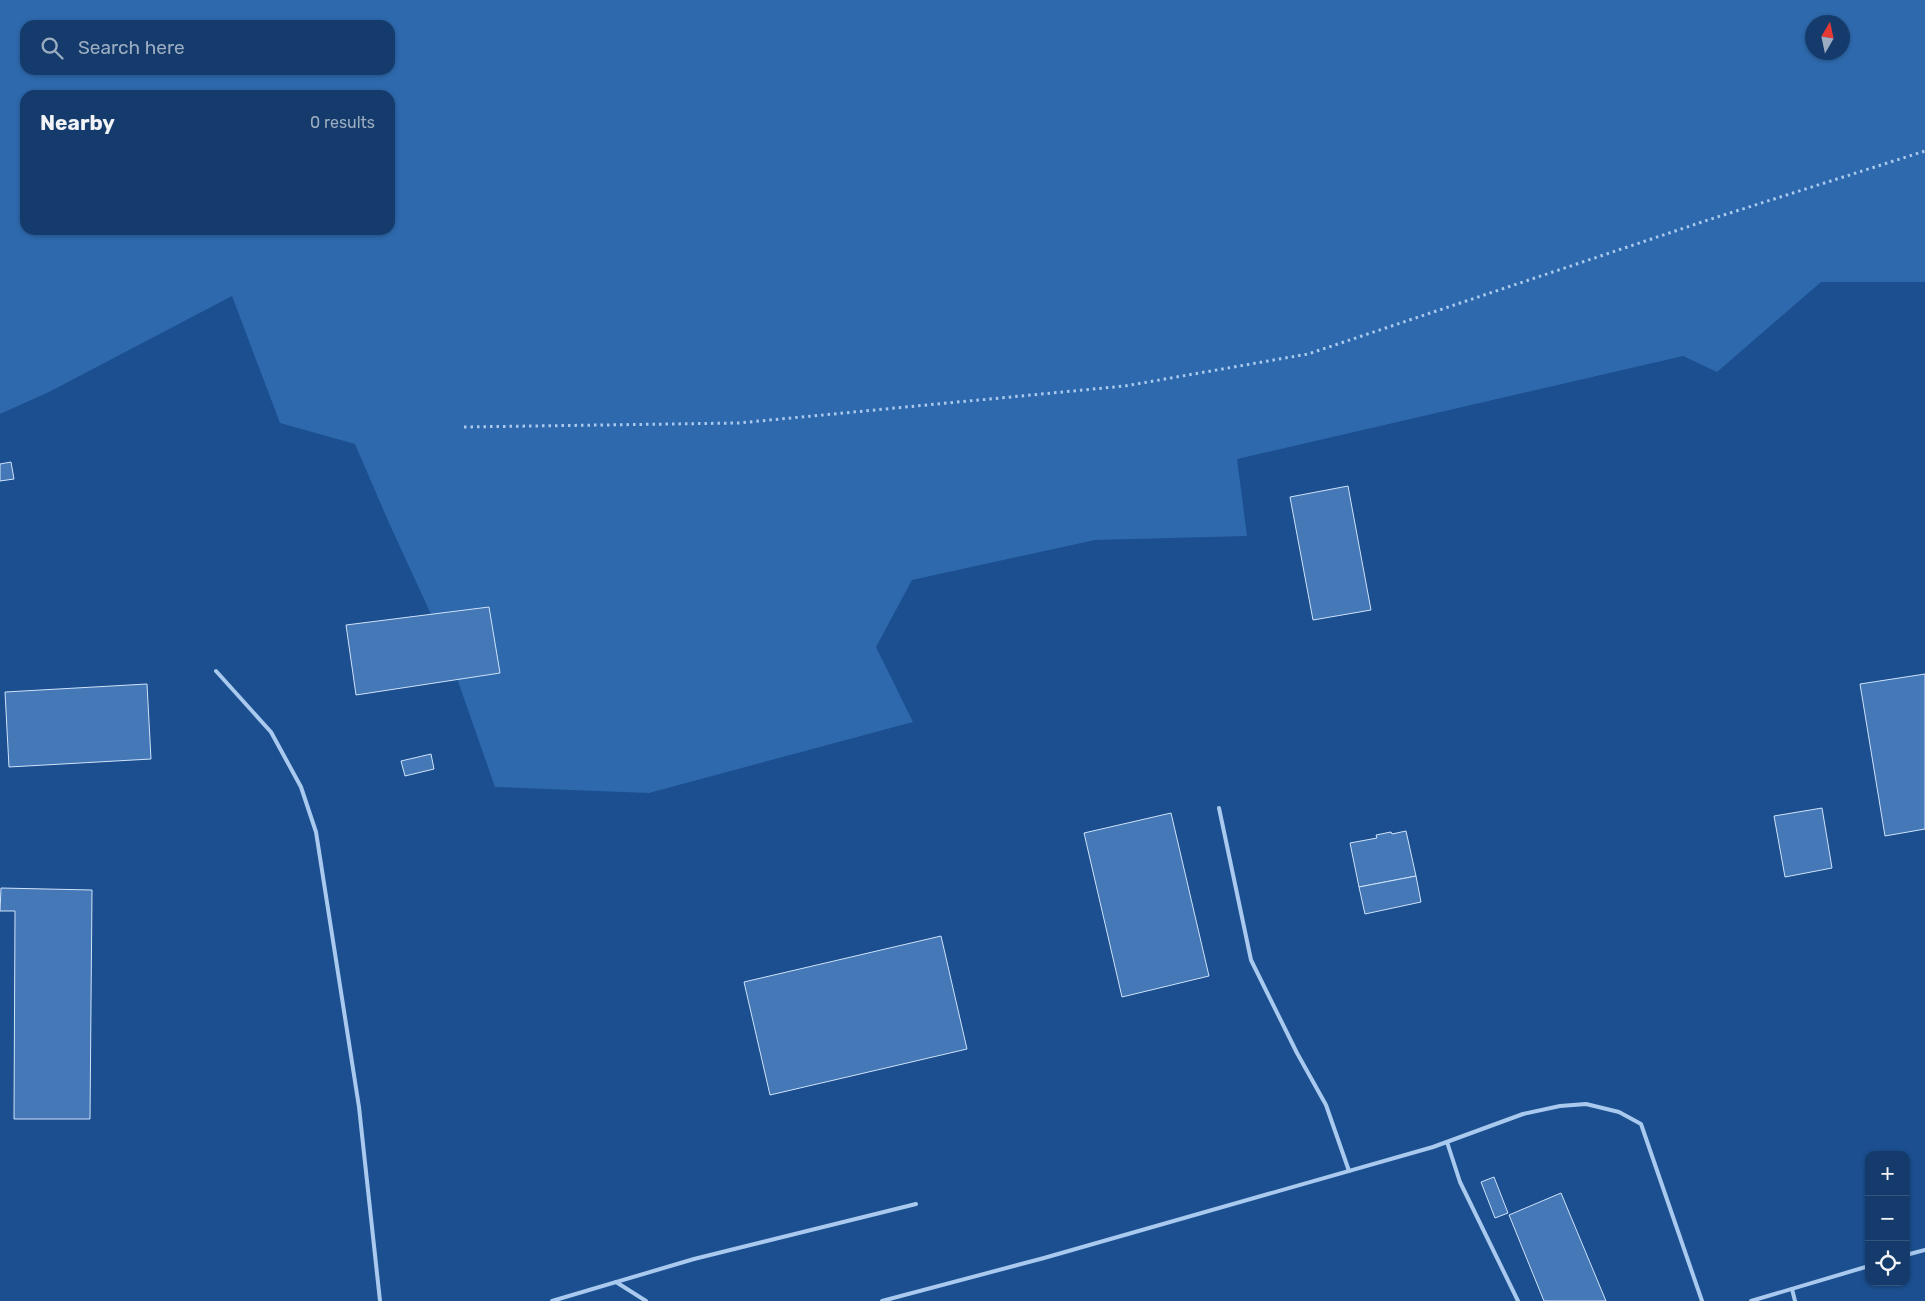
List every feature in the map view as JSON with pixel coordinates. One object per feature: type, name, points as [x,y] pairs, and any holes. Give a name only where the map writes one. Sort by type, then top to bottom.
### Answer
[{"type":"lane","points":[[216,671],[271,732],[301,787],[316,832],[359,1107],[380,1301]]},
{"type":"lane","points":[[1219,808],[1251,960],[1297,1053],[1326,1105],[1349,1171]]},
{"type":"lane","points":[[882,1301],[1044,1258],[1349,1171],[1447,1142],[1523,1114],[1578,1104],[1586,1104],[1619,1112],[1641,1124],[1702,1301]]},
{"type":"lane","points":[[1447,1142],[1460,1182],[1518,1301]]},
{"type":"lane","points":[[552,1301],[694,1259],[916,1204]]},
{"type":"lane","points":[[1910,1254],[1925,1250]]},
{"type":"lane","points":[[1750,1301],[1865,1267]]},
{"type":"lane","points":[[616,1282],[646,1301]]},
{"type":"lane","points":[[1792,1289],[1795,1301]]},
{"type":"path","points":[[464,427],[739,423],[1125,386],[1308,354],[1708,220],[1925,151]]},
{"type":"shaded area","points":[[0,0],[1925,0],[1925,282],[1821,282],[1717,372],[1683,356],[1237,459],[1247,536],[1095,540],[912,580],[876,647],[913,722],[649,793],[495,787],[446,647],[355,444],[280,423],[232,296],[49,392],[0,414]]},
{"type":"building","points":[[11,462],[14,479],[0,481],[0,464]]},
{"type":"building","points":[[1348,486],[1371,610],[1313,620],[1290,497]]},
{"type":"building","points":[[489,607],[500,673],[356,695],[346,625]]},
{"type":"building","points":[[1925,674],[1925,829],[1885,836],[1860,684]]},
{"type":"building","points":[[147,684],[151,759],[9,767],[5,692]]},
{"type":"building","points":[[431,754],[434,769],[405,776],[401,761]]},
{"type":"building","points":[[1822,808],[1832,868],[1785,877],[1774,816]]},
{"type":"building","points":[[1171,813],[1209,976],[1122,997],[1084,833]]},
{"type":"building","points":[[1406,831],[1416,876],[1359,887],[1350,843],[1377,838],[1376,835]]},
{"type":"building","points":[[1416,876],[1421,902],[1365,914],[1359,887]]},
{"type":"building","points":[[1,888],[92,890],[90,1119],[14,1119],[15,911],[0,911]]},
{"type":"building","points":[[941,936],[967,1049],[770,1095],[744,982]]},
{"type":"building","points":[[1494,1177],[1508,1213],[1495,1218],[1481,1182]]},
{"type":"building","points":[[1561,1193],[1606,1301],[1544,1301],[1509,1215]]}]
